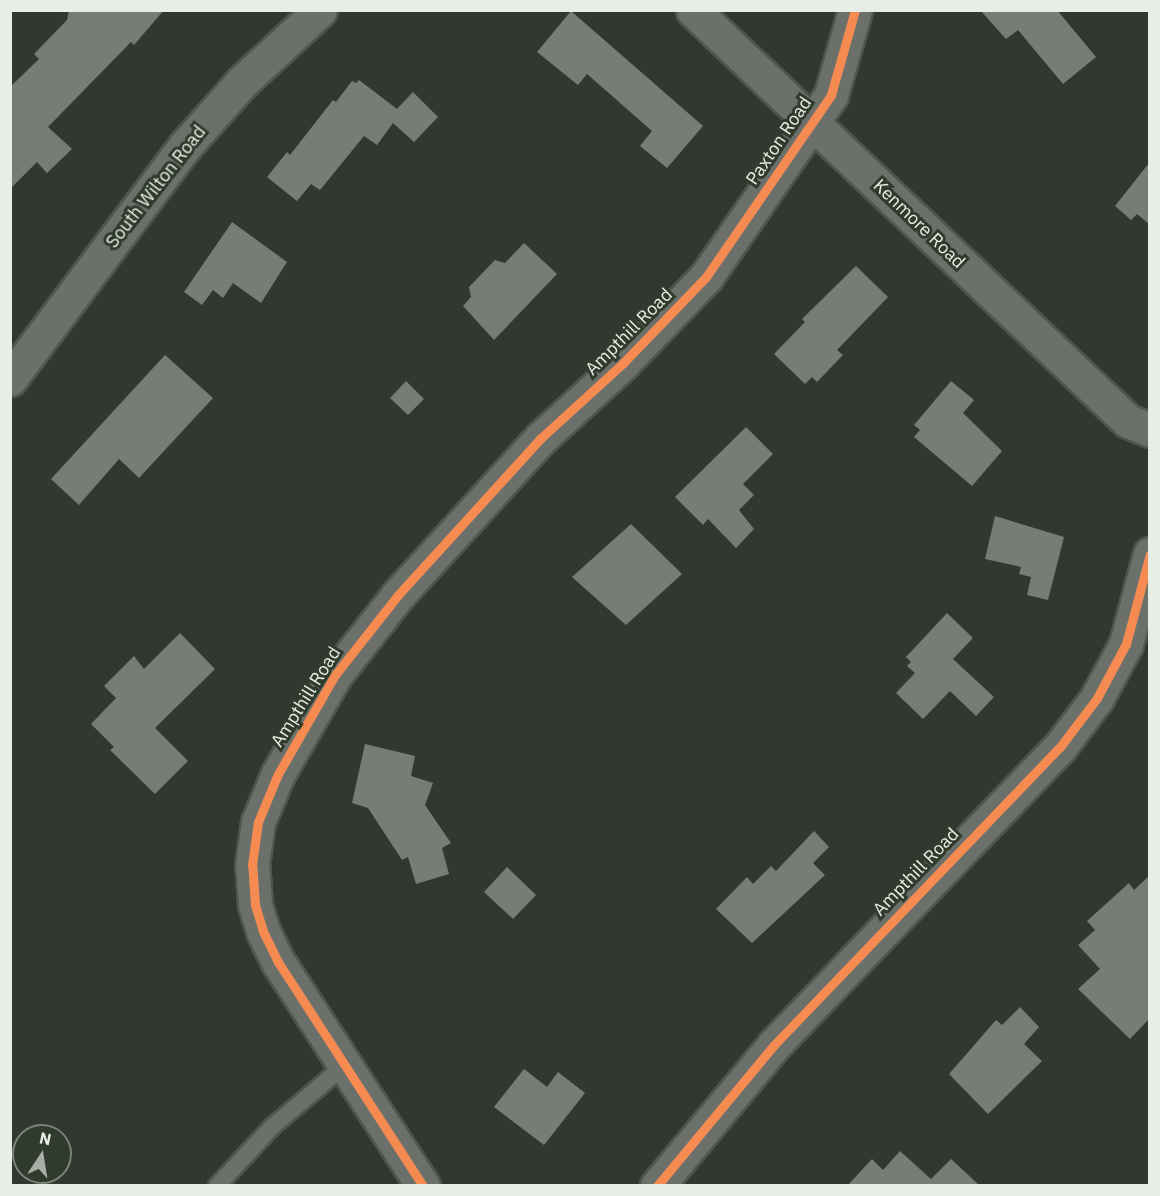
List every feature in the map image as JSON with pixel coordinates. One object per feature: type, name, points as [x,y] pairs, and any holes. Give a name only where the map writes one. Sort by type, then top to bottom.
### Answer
[{"type":"street","name":"South Wilton Road","points":[[10,379],[185,146],[242,82],[320,10]]},
{"type":"street","name":"Kenmore Road","points":[[693,10],[1119,413],[1149,430]]},
{"type":"street","name":"Paxton Road","points":[[706,278],[831,94],[855,10]]},
{"type":"street","name":"Ampthill Road","points":[[423,1185],[278,962],[255,904],[252,865],[258,822],[278,774],[335,675],[398,595],[541,438],[623,363],[706,278]]},
{"type":"street","name":"Ampthill Road","points":[[657,1185],[774,1045],[1079,723],[1097,698],[1126,644],[1149,554]]},
{"type":"lane","points":[[217,1185],[273,1126],[344,1066]]},
{"type":"building","points":[[69,10],[164,10],[134,45],[131,42],[48,127],[72,149],[47,173],[37,162],[10,189],[10,87],[39,59],[34,54],[67,20]]},
{"type":"building","points":[[980,10],[1057,10],[1096,57],[1063,84],[1018,30],[1006,39]]},
{"type":"building","points":[[571,11],[703,126],[667,168],[640,146],[652,131],[587,74],[578,85],[537,52]]},
{"type":"building","points":[[359,80],[397,109],[413,92],[438,117],[414,142],[393,123],[377,145],[364,136],[320,190],[311,184],[297,201],[267,177],[287,152],[290,155],[333,100],[336,102],[352,81],[356,83]]},
{"type":"building","points":[[1149,163],[1149,224],[1137,214],[1131,220],[1115,206]]},
{"type":"building","points":[[232,222],[287,262],[261,303],[233,283],[223,298],[213,290],[202,305],[184,292]]},
{"type":"building","points":[[524,243],[557,274],[494,340],[463,306],[471,297],[469,287],[495,260],[505,263]]},
{"type":"building","points":[[856,266],[888,297],[837,350],[843,355],[817,382],[812,377],[805,384],[774,354],[805,322],[802,319]]},
{"type":"building","points":[[165,355],[213,398],[139,478],[119,459],[79,505],[51,479]]},
{"type":"building","points":[[406,381],[424,399],[408,415],[390,398]]},
{"type":"building","points":[[951,381],[974,400],[963,413],[1002,451],[972,486],[914,437],[920,430],[914,425]]},
{"type":"building","points":[[746,427],[773,454],[743,484],[754,495],[739,510],[754,529],[736,548],[708,519],[703,525],[675,497]]},
{"type":"building","points":[[995,516],[1064,537],[1048,600],[1027,595],[1031,577],[1019,574],[1021,567],[985,559]]},
{"type":"building","points":[[631,524],[682,574],[626,625],[572,577]]},
{"type":"building","points":[[947,613],[973,638],[953,659],[994,697],[976,716],[950,691],[923,719],[896,693],[915,673],[907,666],[911,662],[906,657]]},
{"type":"building","points":[[180,633],[215,669],[155,728],[188,761],[155,794],[110,750],[114,747],[91,724],[116,698],[104,686],[134,656],[144,669]]},
{"type":"building","points":[[365,744],[415,756],[411,776],[433,783],[425,805],[451,843],[442,848],[449,874],[416,884],[408,857],[402,860],[368,808],[352,803]]},
{"type":"building","points":[[814,831],[829,847],[813,863],[825,875],[752,943],[716,909],[747,877],[753,884],[771,866],[776,871]]},
{"type":"building","points":[[507,867],[536,895],[513,919],[484,892]]},
{"type":"building","points":[[1149,876],[1149,1019],[1130,1039],[1078,989],[1100,969],[1078,945],[1095,930],[1087,921],[1129,883],[1134,890]]},
{"type":"building","points":[[1020,1007],[1039,1027],[1024,1044],[1042,1061],[988,1114],[949,1074],[996,1020],[1002,1025]]},
{"type":"building","points":[[524,1069],[547,1087],[558,1072],[585,1093],[544,1145],[494,1107]]},
{"type":"building","points":[[900,1151],[931,1179],[951,1159],[979,1185],[848,1185],[872,1159],[883,1170]]},
{"type":"cycle path","points":[[423,1186],[278,962],[263,931],[255,904],[252,865],[258,822],[278,774],[335,675],[398,595],[541,438],[623,363],[706,277],[831,95],[855,10]]},
{"type":"cycle path","points":[[657,1186],[774,1045],[1060,747],[1097,698],[1126,644],[1150,554]]}]
